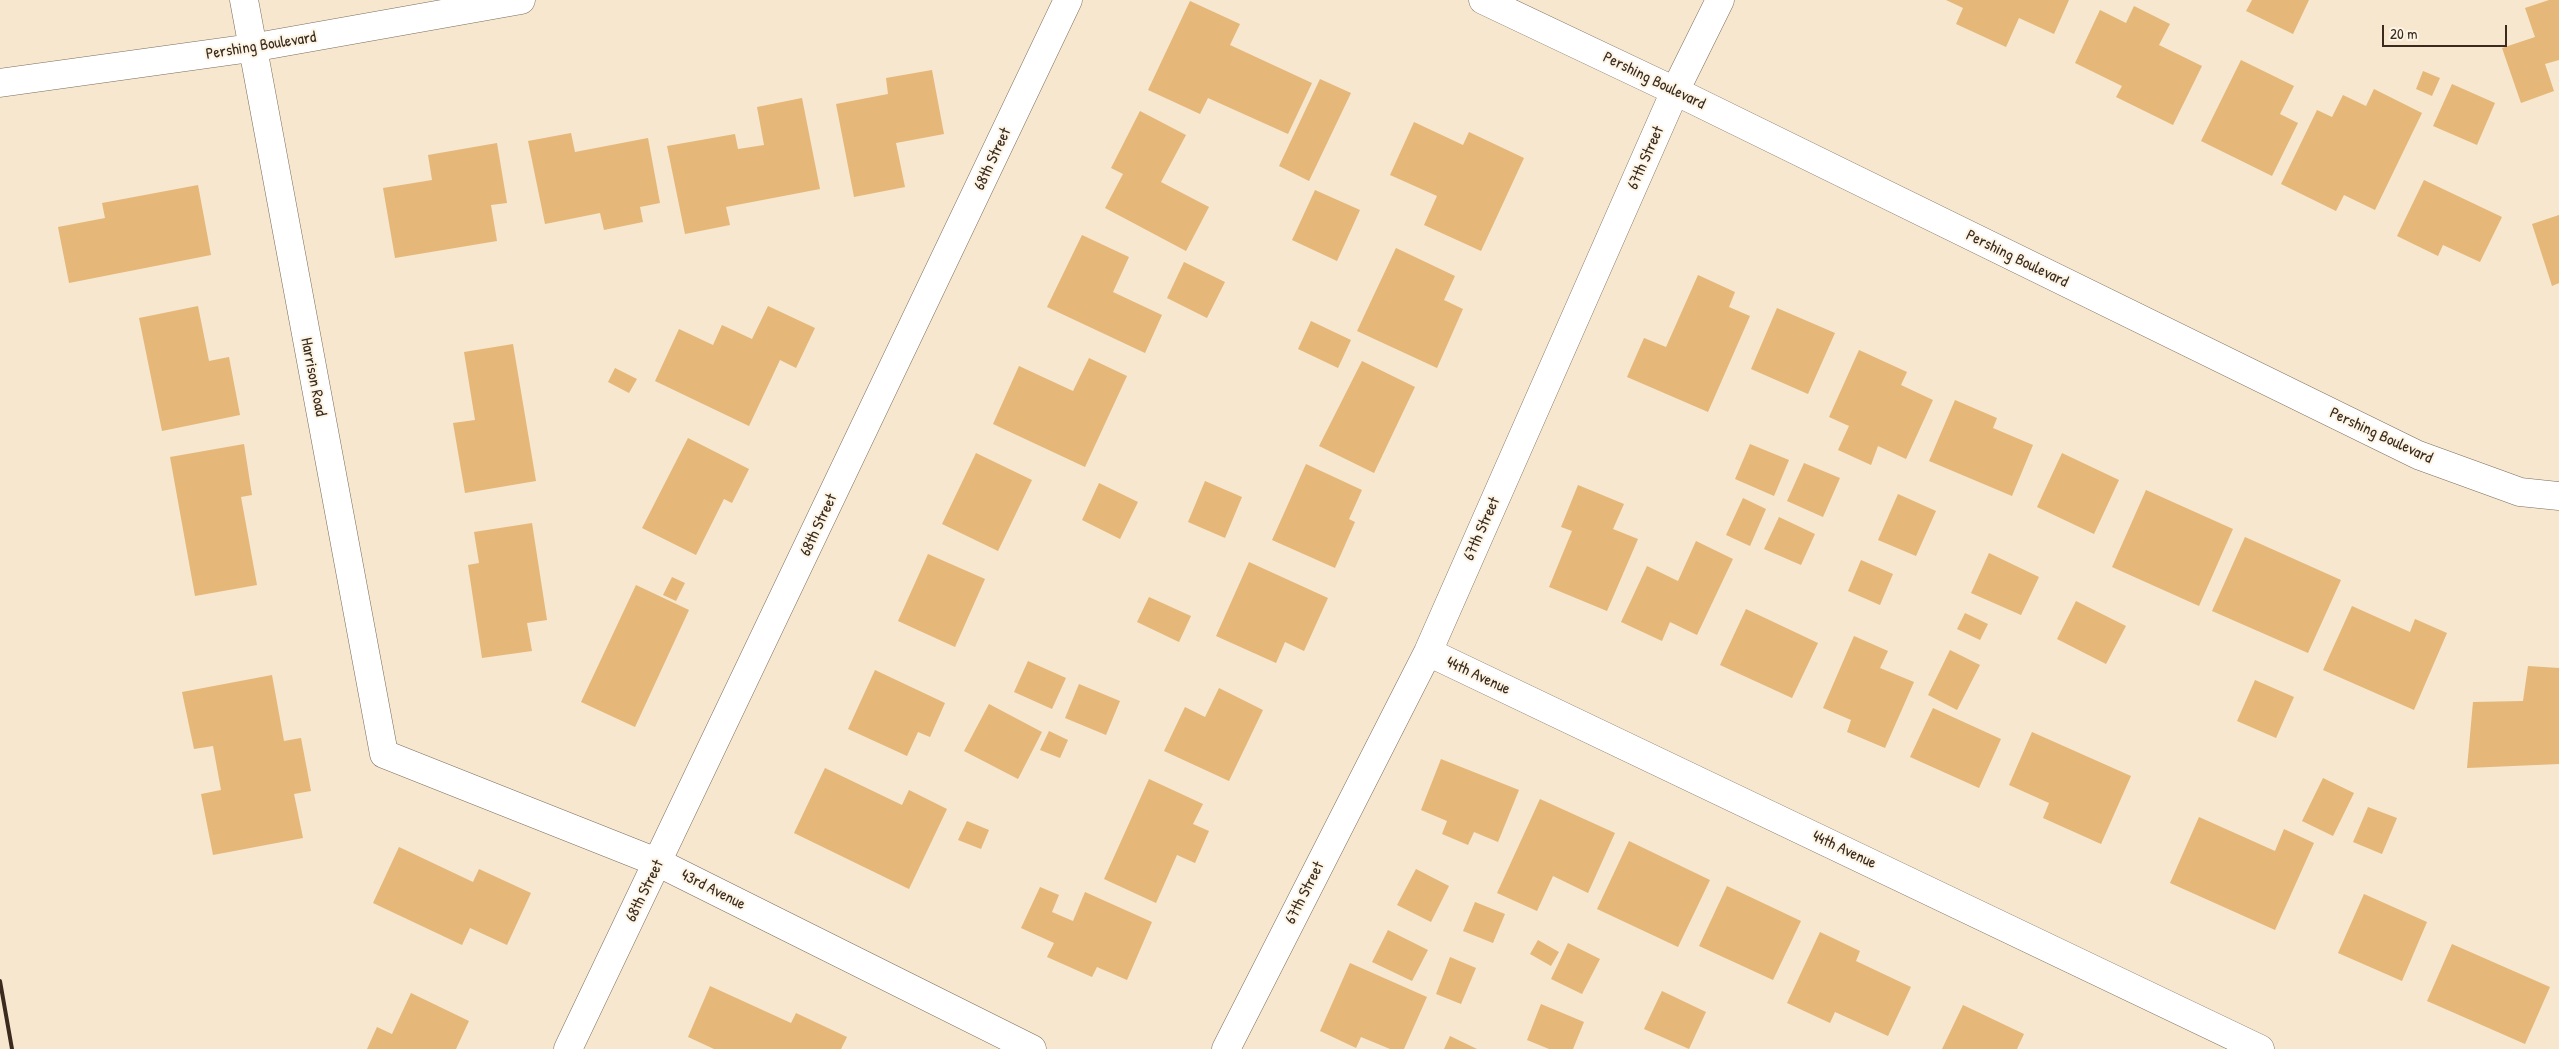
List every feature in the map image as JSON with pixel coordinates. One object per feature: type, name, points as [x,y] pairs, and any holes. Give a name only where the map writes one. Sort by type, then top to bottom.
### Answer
[{"type":"street","name":"Harrison Road","points":[[244,0],[384,754]]},
{"type":"street","name":"Pershing Boulevard","points":[[0,82],[252,48],[521,0]]},
{"type":"street","name":"68th Street","points":[[568,1049],[659,863],[1068,0]]},
{"type":"street","name":"Pershing Boulevard","points":[[1483,0],[1676,91],[2418,455],[2520,492],[2559,496]]},
{"type":"street","name":"67th Street","points":[[1226,1049],[1428,652],[1676,91],[1720,0]]},
{"type":"street","name":"44th Avenue","points":[[1428,652],[2260,1049]]},
{"type":"street","name":"43rd Avenue","points":[[384,754],[659,863],[1032,1049]]},
{"type":"building","points":[[1946,0],[2069,0],[2054,34],[2019,18],[2006,47],[1956,24],[1963,8]]},
{"type":"building","points":[[2252,0],[2309,0],[2293,34],[2246,11]]},
{"type":"building","points":[[2549,0],[2559,0],[2559,60],[2545,64],[2554,91],[2521,103],[2502,48],[2535,37],[2525,8]]},
{"type":"building","points":[[1190,1],[1240,24],[1230,45],[1312,83],[1288,134],[1208,98],[1200,114],[1148,90]]},
{"type":"building","points":[[2134,6],[2170,24],[2159,45],[2202,66],[2173,125],[2116,97],[2122,86],[2075,63],[2100,10],[2126,23]]},
{"type":"building","points":[[2241,60],[2294,86],[2280,114],[2298,123],[2272,176],[2201,141]]},
{"type":"building","points":[[932,70],[944,134],[896,143],[905,187],[854,197],[836,104],[888,94],[886,78]]},
{"type":"building","points":[[2423,71],[2440,78],[2432,96],[2416,89]]},
{"type":"building","points":[[1320,79],[1351,93],[1309,181],[1279,166]]},
{"type":"building","points":[[2452,84],[2495,103],[2477,145],[2433,126]]},
{"type":"building","points":[[2374,89],[2422,113],[2375,210],[2344,195],[2336,211],[2281,184],[2317,110],[2332,117],[2343,95],[2366,106]]},
{"type":"building","points":[[802,98],[820,189],[726,207],[730,225],[685,234],[667,146],[735,134],[738,149],[764,145],[757,107]]},
{"type":"building","points":[[1140,111],[1186,135],[1161,182],[1209,207],[1186,251],[1105,208],[1123,174],[1111,168]]},
{"type":"building","points":[[1414,122],[1463,145],[1469,132],[1524,158],[1481,251],[1424,225],[1437,196],[1390,175]]},
{"type":"building","points":[[571,133],[575,152],[648,138],[660,203],[640,207],[643,222],[604,230],[600,213],[545,224],[528,141]]},
{"type":"building","points":[[497,143],[507,203],[491,205],[497,241],[395,258],[383,188],[432,180],[428,155]]},
{"type":"building","points":[[2424,180],[2502,217],[2480,262],[2443,245],[2438,256],[2397,236]]},
{"type":"building","points":[[198,185],[211,255],[69,283],[58,227],[105,218],[102,203]]},
{"type":"building","points":[[1315,190],[1360,210],[1337,261],[1292,240]]},
{"type":"building","points":[[2559,215],[2559,283],[2552,286],[2532,224]]},
{"type":"building","points":[[1082,235],[1129,257],[1113,292],[1162,315],[1145,353],[1047,307]]},
{"type":"building","points":[[1396,248],[1455,276],[1444,300],[1463,309],[1437,368],[1357,331]]},
{"type":"building","points":[[1184,262],[1225,282],[1207,318],[1167,298]]},
{"type":"building","points":[[1698,275],[1735,292],[1729,307],[1750,316],[1708,412],[1627,377],[1644,338],[1666,347]]},
{"type":"building","points":[[198,306],[209,361],[229,357],[240,415],[162,431],[139,318]]},
{"type":"building","points":[[768,306],[815,328],[796,368],[780,360],[749,426],[655,381],[679,329],[713,345],[722,325],[752,339]]},
{"type":"building","points":[[1777,308],[1835,333],[1808,394],[1751,369]]},
{"type":"building","points":[[1311,321],[1351,340],[1338,368],[1298,349]]},
{"type":"building","points":[[513,344],[536,481],[465,493],[453,423],[475,420],[464,352]]},
{"type":"building","points":[[1859,350],[1907,372],[1901,385],[1933,400],[1906,459],[1878,446],[1871,465],[1838,450],[1849,426],[1829,417]]},
{"type":"building","points":[[1089,358],[1127,376],[1085,467],[993,424],[1019,366],[1073,391]]},
{"type":"building","points":[[1362,361],[1415,387],[1374,473],[1319,446]]},
{"type":"building","points":[[615,368],[637,379],[629,393],[608,382]]},
{"type":"building","points":[[1955,400],[1997,418],[1993,428],[2033,445],[2012,496],[1929,461]]},
{"type":"building","points":[[688,438],[749,469],[732,503],[724,499],[696,555],[642,528]]},
{"type":"building","points":[[244,444],[252,495],[241,497],[257,585],[195,596],[170,457]]},
{"type":"building","points":[[1750,444],[1789,460],[1774,496],[1735,479]]},
{"type":"building","points":[[976,453],[1032,480],[998,551],[942,524]]},
{"type":"building","points":[[2062,453],[2119,480],[2094,534],[2037,507]]},
{"type":"building","points":[[1804,463],[1840,478],[1823,517],[1787,501]]},
{"type":"building","points":[[1306,464],[1362,490],[1349,519],[1355,522],[1335,568],[1272,540]]},
{"type":"building","points":[[1205,481],[1242,497],[1225,538],[1188,522]]},
{"type":"building","points":[[1099,483],[1138,502],[1120,539],[1082,520]]},
{"type":"building","points":[[1578,485],[1624,504],[1613,529],[1638,539],[1607,611],[1549,587],[1572,531],[1561,527]]},
{"type":"building","points":[[2146,490],[2233,529],[2199,606],[2112,567]]},
{"type":"building","points":[[1898,494],[1936,511],[1916,556],[1878,540]]},
{"type":"building","points":[[1743,498],[1766,509],[1750,546],[1726,535]]},
{"type":"building","points":[[1779,517],[1815,534],[1801,565],[1764,549]]},
{"type":"building","points":[[532,523],[547,620],[527,623],[532,651],[482,658],[468,565],[479,563],[474,532]]},
{"type":"building","points":[[2245,537],[2341,580],[2308,653],[2212,611]]},
{"type":"building","points":[[1696,541],[1733,559],[1697,635],[1670,622],[1662,641],[1621,622],[1647,566],[1678,581]]},
{"type":"building","points":[[1989,553],[2039,577],[2021,615],[1971,593]]},
{"type":"building","points":[[928,554],[985,579],[955,647],[898,621]]},
{"type":"building","points":[[1861,560],[1893,574],[1880,605],[1848,591]]},
{"type":"building","points":[[1249,562],[1328,598],[1304,651],[1285,642],[1276,663],[1216,636]]},
{"type":"building","points":[[672,577],[685,583],[676,601],[663,595]]},
{"type":"building","points":[[636,585],[689,610],[635,727],[581,702]]},
{"type":"building","points":[[1149,597],[1191,616],[1179,642],[1137,622]]},
{"type":"building","points":[[2076,601],[2126,626],[2106,664],[2057,639]]},
{"type":"building","points":[[2352,606],[2410,632],[2415,619],[2447,633],[2414,710],[2323,670]]},
{"type":"building","points":[[1746,609],[1818,643],[1792,698],[1720,665]]},
{"type":"building","points":[[1965,613],[1988,624],[1980,640],[1957,629]]},
{"type":"building","points":[[1854,636],[1888,651],[1880,668],[1914,682],[1885,748],[1847,732],[1851,720],[1823,708]]},
{"type":"building","points":[[1950,650],[1980,665],[1957,710],[1928,695]]},
{"type":"building","points":[[1028,661],[1066,678],[1052,709],[1014,692]]},
{"type":"building","points":[[2528,666],[2559,668],[2559,764],[2467,768],[2473,702],[2523,701]]},
{"type":"building","points":[[875,670],[945,703],[930,737],[918,732],[907,756],[848,729]]},
{"type":"building","points":[[272,675],[284,741],[301,738],[311,791],[294,794],[303,838],[213,855],[201,794],[221,790],[213,746],[194,749],[182,692]]},
{"type":"building","points":[[2255,680],[2294,697],[2276,738],[2237,721]]},
{"type":"building","points":[[1079,684],[1120,701],[1106,735],[1065,718]]},
{"type":"building","points":[[1219,688],[1263,710],[1229,781],[1164,751],[1185,707],[1205,717]]},
{"type":"building","points":[[989,704],[1042,732],[1018,779],[964,751]]},
{"type":"building","points":[[1933,708],[2001,739],[1979,788],[1910,757]]},
{"type":"building","points":[[1049,731],[1068,740],[1060,758],[1040,750]]},
{"type":"building","points":[[2032,732],[2131,776],[2101,844],[2043,818],[2049,803],[2009,785]]},
{"type":"building","points":[[1441,759],[1519,790],[1498,842],[1474,832],[1468,845],[1442,834],[1447,821],[1421,810]]},
{"type":"building","points":[[825,768],[902,805],[909,790],[947,809],[909,889],[794,833]]},
{"type":"building","points":[[2323,778],[2354,793],[2333,836],[2302,821]]},
{"type":"building","points":[[1149,779],[1203,804],[1193,824],[1209,831],[1195,863],[1177,855],[1156,903],[1104,879]]},
{"type":"building","points":[[1540,799],[1615,833],[1588,893],[1553,876],[1537,911],[1497,893]]},
{"type":"building","points":[[2368,807],[2397,818],[2382,854],[2353,842]]},
{"type":"building","points":[[2199,817],[2275,851],[2284,829],[2314,843],[2275,930],[2170,883]]},
{"type":"building","points":[[967,821],[989,830],[981,849],[958,840]]},
{"type":"building","points":[[1629,841],[1710,880],[1678,947],[1597,909]]},
{"type":"building","points":[[399,847],[473,882],[479,869],[531,893],[507,945],[470,928],[462,945],[373,903]]},
{"type":"building","points":[[1416,869],[1449,886],[1431,922],[1397,905]]},
{"type":"building","points":[[1727,886],[1801,921],[1773,980],[1699,946]]},
{"type":"building","points":[[1040,887],[1059,895],[1052,912],[1073,921],[1085,892],[1152,922],[1127,980],[1097,967],[1092,977],[1047,957],[1054,943],[1021,928]]},
{"type":"building","points":[[2364,894],[2427,922],[2402,981],[2338,953]]},
{"type":"building","points":[[1475,902],[1505,914],[1493,943],[1463,931]]},
{"type":"building","points":[[1388,930],[1428,950],[1412,981],[1372,962]]},
{"type":"building","points":[[1820,932],[1860,951],[1856,961],[1911,987],[1888,1036],[1835,1012],[1830,1023],[1787,1003]]},
{"type":"building","points":[[1538,940],[1559,952],[1551,966],[1530,954]]},
{"type":"building","points":[[1568,943],[1600,959],[1582,994],[1551,979]]},
{"type":"building","points":[[2452,944],[2550,987],[2525,1044],[2427,1001]]},
{"type":"building","points":[[1450,957],[1476,968],[1461,1004],[1436,994]]},
{"type":"building","points":[[1350,963],[1427,997],[1404,1049],[1390,1049],[1361,1037],[1356,1048],[1320,1031]]},
{"type":"building","points":[[710,986],[791,1023],[796,1013],[847,1037],[841,1049],[714,1049],[688,1037]]},
{"type":"building","points":[[1662,991],[1706,1012],[1689,1049],[1644,1029]]},
{"type":"building","points":[[411,993],[469,1021],[456,1049],[367,1049],[377,1027],[392,1034]]},
{"type":"building","points":[[1541,1004],[1584,1022],[1573,1049],[1549,1049],[1527,1040]]},
{"type":"building","points":[[1963,1005],[2024,1034],[2017,1049],[1942,1049]]},
{"type":"building","points":[[1450,1036],[1477,1049],[1444,1049]]},
{"type":"railway","points":[[0,981],[12,1049]]}]
